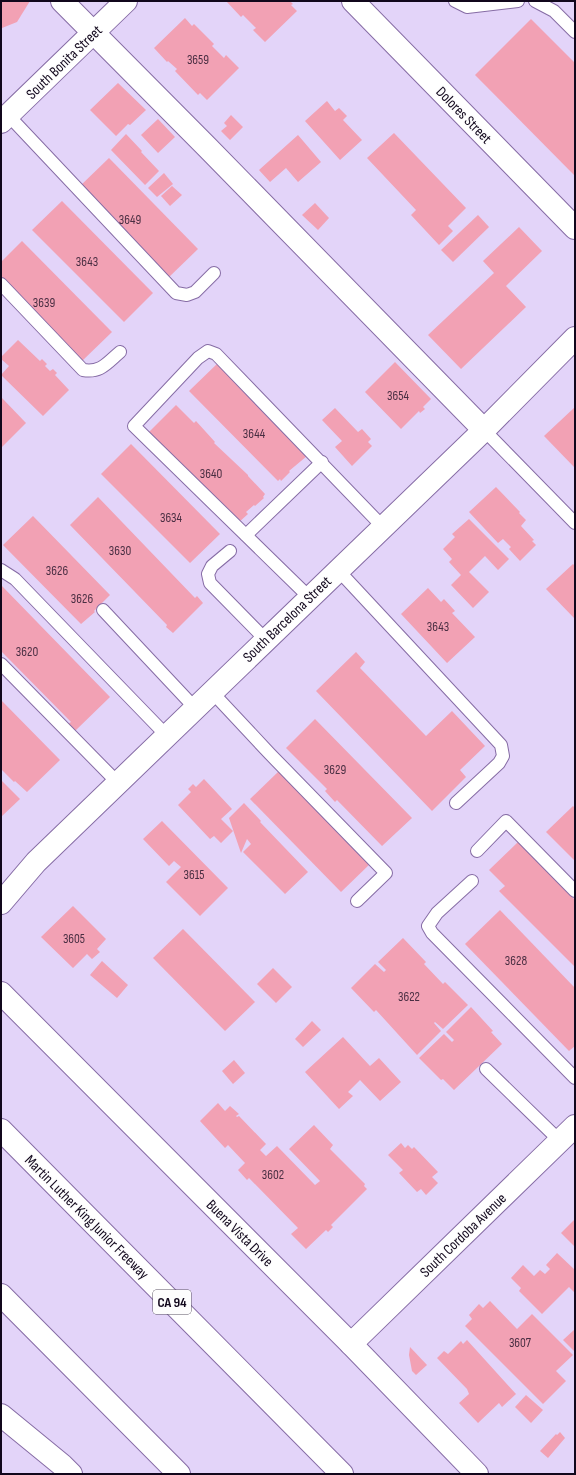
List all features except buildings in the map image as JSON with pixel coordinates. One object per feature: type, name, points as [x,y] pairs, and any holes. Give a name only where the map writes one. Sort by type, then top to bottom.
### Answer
[{"type":"main road","points":[[62,1],[484,430]]},
{"type":"main road","name":"South Bonita Street","points":[[5,118],[126,1]]},
{"type":"main road","name":"Dolores Street","points":[[353,1],[575,228]]},
{"type":"main road","name":"South Barcelona Street","points":[[1,903],[36,862],[484,430],[575,338]]},
{"type":"main road","name":"Buena Vista Drive","points":[[1,993],[351,1344],[477,1474]]},
{"type":"main road","name":"South Cordoba Avenue","points":[[351,1344],[575,1126]]},
{"type":"main road","name":"Martin Luther King Junior Freeway","points":[[1,1130],[342,1474]]},
{"type":"main road","points":[[1,1295],[179,1474]]},
{"type":"main road","points":[[1,1415],[71,1474]]},
{"type":"lane","points":[[455,1],[467,7],[518,1]]},
{"type":"lane","points":[[535,1],[554,11],[575,32]]},
{"type":"lane","points":[[5,118],[176,293],[187,295],[195,292],[214,273]]},
{"type":"lane","points":[[1,284],[83,370],[92,372],[100,369],[120,352]]},
{"type":"lane","points":[[310,598],[134,426],[198,358],[208,351],[216,354],[322,462],[383,527]]},
{"type":"lane","points":[[484,430],[575,523]]},
{"type":"lane","points":[[246,535],[322,462]]},
{"type":"lane","points":[[230,551],[212,566],[208,574],[210,583],[266,640]]},
{"type":"lane","points":[[1,570],[15,579],[167,736]]},
{"type":"lane","points":[[338,570],[501,746],[503,756],[499,763],[456,803]]},
{"type":"lane","points":[[103,610],[195,708]]},
{"type":"lane","points":[[1,664],[118,783]]},
{"type":"lane","points":[[212,692],[386,873],[357,901]]},
{"type":"lane","points":[[477,850],[506,820],[575,891]]},
{"type":"lane","points":[[472,881],[437,913],[428,926],[432,933],[575,1078]]},
{"type":"lane","points":[[486,1069],[560,1141]]}]
